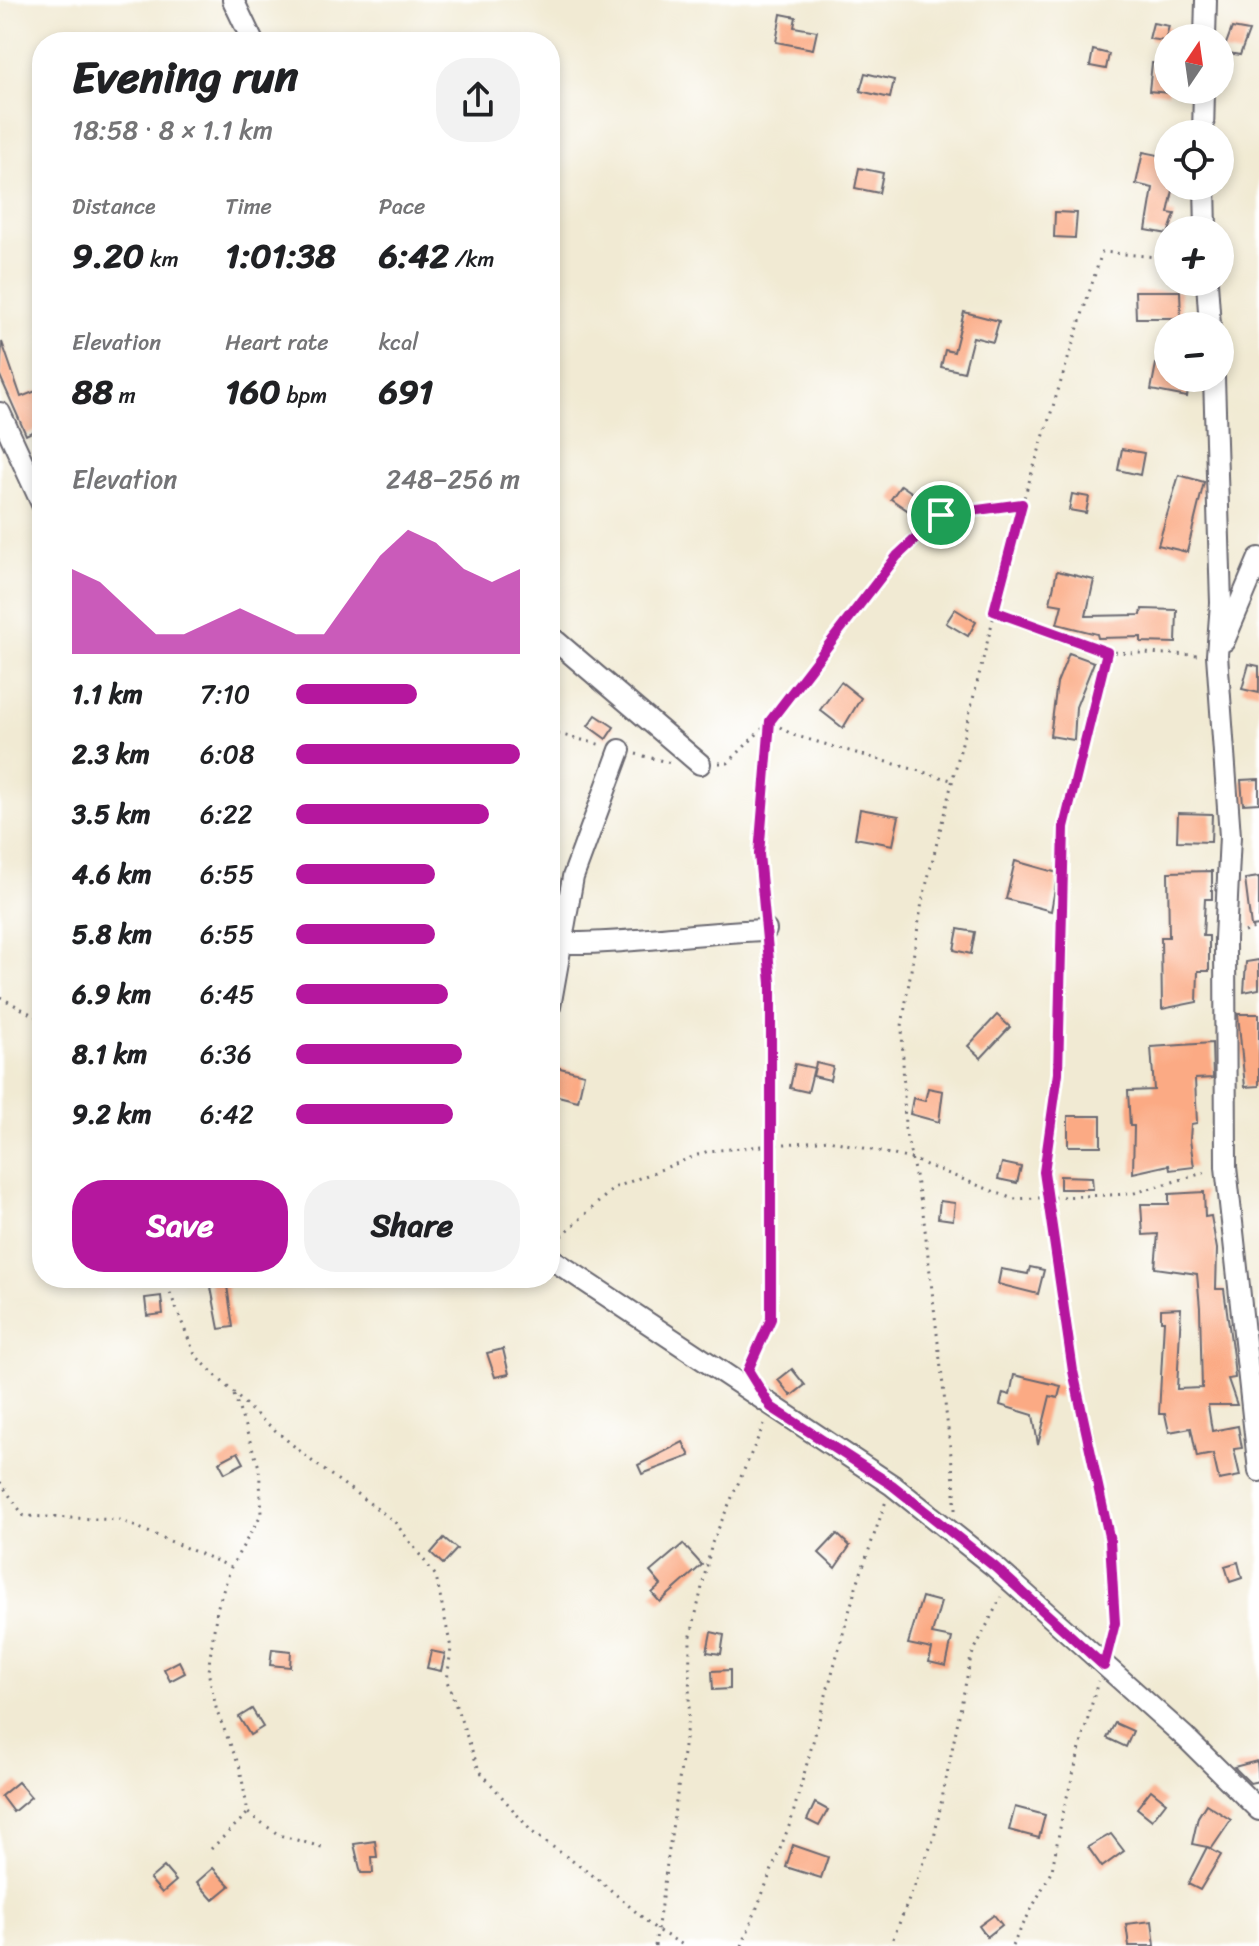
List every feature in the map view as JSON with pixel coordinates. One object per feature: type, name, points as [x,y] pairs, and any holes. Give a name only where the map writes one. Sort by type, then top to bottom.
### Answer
[{"type":"street","points":[[233,0],[248,32]]},
{"type":"street","points":[[1205,24],[1206,0]]},
{"type":"street","points":[[1214,392],[1221,603],[1217,655],[1230,836],[1225,939],[1226,1167],[1259,1471]]},
{"type":"street","points":[[0,413],[32,482]]},
{"type":"street","points":[[1217,655],[1259,558]]},
{"type":"street","points":[[560,645],[700,764]]},
{"type":"street","points":[[560,954],[573,877],[620,750]]},
{"type":"street","points":[[562,943],[620,944],[690,933],[766,930]]},
{"type":"street","points":[[560,1265],[892,1485],[954,1533],[1185,1737],[1259,1810]]},
{"type":"path","points":[[954,1533],[955,1490],[923,1212],[905,1129],[902,1026],[922,902],[994,611],[1022,504],[1102,252],[1154,257]]},
{"type":"path","points":[[560,735],[675,764],[728,763],[770,721],[897,556],[941,515],[1022,504]]},
{"type":"path","points":[[994,611],[1107,652],[1217,655]]},
{"type":"path","points":[[1012,1946],[1052,1870],[1063,1812],[1115,1623],[1110,1541],[1073,1371],[1044,1172],[1058,1073],[1064,827],[1107,652]]},
{"type":"path","points":[[770,721],[793,735],[951,780]]},
{"type":"path","points":[[748,1370],[771,1319],[771,983],[759,854],[770,721]]},
{"type":"path","points":[[0,997],[32,1015]]},
{"type":"path","points":[[560,1238],[614,1188],[708,1151],[829,1140],[911,1159],[1013,1199],[1131,1194],[1226,1167]]},
{"type":"path","points":[[168,1288],[195,1355],[232,1392],[313,1462],[394,1521],[436,1576],[451,1648],[447,1681],[479,1770],[532,1832],[599,1880],[657,1930],[685,1946]]},
{"type":"path","points":[[232,1392],[259,1467],[262,1513],[231,1567],[217,1609],[208,1671],[217,1712],[240,1768],[248,1813],[279,1835],[325,1848]]},
{"type":"path","points":[[655,1946],[689,1712],[690,1640],[712,1543],[771,1407]]},
{"type":"path","points":[[0,1482],[24,1516],[120,1520],[231,1567]]},
{"type":"path","points":[[742,1946],[791,1821],[856,1587],[892,1485]]},
{"type":"path","points":[[890,1946],[934,1838],[971,1657],[1009,1580]]},
{"type":"path","points":[[211,1849],[248,1813]]},
{"type":"building","points":[[781,14],[796,17],[794,27],[817,31],[813,49],[776,42]]},
{"type":"building","points":[[1153,23],[1158,24],[1154,24],[1154,40],[1149,39]]},
{"type":"building","points":[[1234,28],[1249,31],[1240,55],[1234,54]]},
{"type":"building","points":[[1093,50],[1109,54],[1106,69],[1090,66]]},
{"type":"building","points":[[1152,63],[1154,63],[1154,92],[1149,91]]},
{"type":"building","points":[[865,73],[894,80],[890,98],[860,91]]},
{"type":"building","points":[[1143,152],[1154,154],[1154,200],[1171,200],[1168,213],[1175,214],[1154,216],[1154,231],[1146,230],[1153,188],[1136,184]]},
{"type":"building","points":[[859,168],[883,173],[879,193],[855,188]]},
{"type":"building","points":[[1055,212],[1077,213],[1075,238],[1054,237]]},
{"type":"building","points":[[1135,291],[1154,291],[1154,296],[1180,296],[1181,312],[1154,312],[1154,318],[1136,318]]},
{"type":"building","points":[[964,312],[999,321],[993,342],[973,337],[964,372],[941,367],[945,350],[954,352]]},
{"type":"building","points":[[2,342],[21,397],[32,393],[32,432],[26,435],[0,376]]},
{"type":"building","points":[[1161,392],[1188,392],[1187,397]]},
{"type":"building","points":[[1122,449],[1144,453],[1140,475],[1118,470]]},
{"type":"building","points":[[1179,475],[1204,482],[1187,552],[1158,545]]},
{"type":"building","points":[[901,485],[923,500],[913,514],[891,499]]},
{"type":"building","points":[[1072,494],[1089,497],[1086,513],[1069,510]]},
{"type":"building","points":[[1057,571],[1094,580],[1086,616],[1141,615],[1142,609],[1177,610],[1176,643],[1141,642],[1141,637],[1098,638],[1097,634],[1057,624],[1062,605],[1050,603]]},
{"type":"building","points":[[955,609],[976,622],[968,636],[946,623]]},
{"type":"building","points":[[1069,653],[1094,662],[1076,707],[1074,740],[1050,736],[1057,683]]},
{"type":"building","points":[[1249,664],[1259,666],[1259,693],[1242,689]]},
{"type":"building","points":[[841,682],[861,698],[843,728],[820,710]]},
{"type":"building","points":[[596,715],[614,727],[606,739],[588,726]]},
{"type":"building","points":[[1259,779],[1259,803],[1243,804],[1241,780]]},
{"type":"building","points":[[860,809],[899,816],[893,845],[855,838]]},
{"type":"building","points":[[1178,813],[1212,814],[1211,842],[1177,841]]},
{"type":"building","points":[[1015,861],[1058,873],[1051,911],[1006,899]]},
{"type":"building","points":[[1212,871],[1212,899],[1205,899],[1203,936],[1209,936],[1209,971],[1198,971],[1197,1002],[1162,1009],[1161,937],[1169,937],[1168,872]]},
{"type":"building","points":[[1259,877],[1259,926],[1251,927],[1245,879]]},
{"type":"building","points":[[958,929],[975,932],[971,954],[954,950]]},
{"type":"building","points":[[1259,960],[1259,989],[1244,992],[1246,962]]},
{"type":"building","points":[[1238,1014],[1259,1014],[1259,1086],[1245,1087]]},
{"type":"building","points":[[997,1015],[1010,1027],[981,1058],[968,1046]]},
{"type":"building","points":[[1212,1043],[1213,1078],[1195,1079],[1197,1123],[1191,1124],[1190,1140],[1194,1167],[1170,1170],[1169,1165],[1133,1173],[1134,1126],[1130,1126],[1128,1091],[1154,1090],[1151,1047]]},
{"type":"building","points":[[816,1063],[833,1067],[830,1080],[813,1076]]},
{"type":"building","points":[[795,1064],[814,1068],[808,1092],[790,1088]]},
{"type":"building","points":[[560,1068],[584,1074],[578,1101],[560,1096]]},
{"type":"building","points":[[928,1088],[943,1091],[939,1122],[910,1114],[913,1098],[925,1101]]},
{"type":"building","points":[[1068,1116],[1101,1116],[1101,1146],[1068,1146]]},
{"type":"building","points":[[1002,1163],[1021,1167],[1017,1183],[998,1179]]},
{"type":"building","points":[[1060,1176],[1092,1177],[1093,1189],[1060,1189]]},
{"type":"building","points":[[1204,1192],[1205,1217],[1211,1216],[1217,1249],[1216,1289],[1224,1289],[1233,1356],[1235,1378],[1228,1379],[1237,1405],[1208,1405],[1212,1431],[1238,1426],[1242,1448],[1234,1449],[1240,1476],[1219,1480],[1213,1454],[1197,1457],[1191,1428],[1169,1432],[1165,1414],[1159,1414],[1164,1321],[1161,1321],[1161,1309],[1181,1308],[1177,1389],[1202,1388],[1200,1308],[1197,1274],[1155,1268],[1158,1234],[1143,1235],[1141,1204],[1169,1204],[1169,1194]]},
{"type":"building","points":[[940,1201],[955,1203],[953,1220],[938,1218]]},
{"type":"building","points":[[1030,1267],[1044,1270],[1038,1294],[998,1284],[1001,1269],[1028,1274]]},
{"type":"building","points":[[211,1288],[227,1288],[233,1327],[219,1329]]},
{"type":"building","points":[[161,1296],[163,1314],[147,1316],[145,1298]]},
{"type":"building","points":[[503,1349],[509,1374],[495,1377],[487,1353]]},
{"type":"building","points":[[792,1369],[805,1385],[791,1396],[778,1380]]},
{"type":"building","points":[[1014,1375],[1061,1386],[1058,1398],[1050,1396],[1038,1445],[1033,1415],[1000,1405],[1003,1393],[1010,1395]]},
{"type":"building","points":[[683,1442],[690,1456],[642,1474],[638,1465]]},
{"type":"building","points":[[238,1452],[244,1463],[225,1473],[219,1462]]},
{"type":"building","points":[[837,1534],[850,1546],[835,1568],[819,1553]]},
{"type":"building","points":[[444,1538],[457,1549],[443,1564],[431,1553]]},
{"type":"building","points":[[683,1544],[702,1565],[660,1602],[652,1593],[661,1585],[650,1572]]},
{"type":"building","points":[[1238,1562],[1242,1578],[1230,1582],[1225,1566]]},
{"type":"building","points":[[922,1597],[941,1602],[932,1634],[952,1638],[946,1666],[929,1662],[932,1649],[908,1644]]},
{"type":"building","points":[[711,1632],[724,1635],[721,1654],[707,1652]]},
{"type":"building","points":[[272,1649],[291,1651],[290,1667],[270,1665]]},
{"type":"building","points":[[431,1651],[445,1654],[441,1671],[427,1668]]},
{"type":"building","points":[[179,1661],[185,1673],[170,1681],[164,1669]]},
{"type":"building","points":[[730,1670],[730,1689],[713,1690],[712,1671]]},
{"type":"building","points":[[252,1709],[263,1727],[250,1735],[239,1717]]},
{"type":"building","points":[[1115,1723],[1133,1731],[1126,1747],[1107,1738]]},
{"type":"building","points":[[1257,1761],[1259,1781],[1250,1783],[1234,1767]]},
{"type":"building","points":[[18,1782],[31,1797],[13,1812],[1,1796]]},
{"type":"building","points":[[1151,1790],[1166,1802],[1152,1820],[1137,1808]]},
{"type":"building","points":[[815,1803],[828,1810],[819,1826],[807,1820]]},
{"type":"building","points":[[1206,1804],[1231,1820],[1212,1848],[1192,1844],[1198,1817]]},
{"type":"building","points":[[1015,1807],[1045,1815],[1039,1838],[1009,1830]]},
{"type":"building","points":[[1111,1834],[1124,1851],[1102,1867],[1088,1847]]},
{"type":"building","points":[[375,1841],[377,1857],[372,1857],[373,1873],[361,1873],[354,1844]]},
{"type":"building","points":[[793,1845],[828,1857],[821,1878],[786,1867]]},
{"type":"building","points":[[1207,1847],[1221,1855],[1200,1890],[1188,1884]]},
{"type":"building","points":[[164,1867],[176,1881],[162,1893],[150,1879]]},
{"type":"building","points":[[213,1868],[230,1886],[213,1900],[197,1882]]},
{"type":"building","points":[[994,1915],[1002,1925],[987,1937],[979,1926]]},
{"type":"building","points":[[1152,1921],[1155,1946],[1129,1946],[1126,1924]]},
{"type":"route","points":[[1022,504],[994,611],[1107,652],[1064,827],[1058,1073],[1044,1172],[1073,1371],[1110,1541],[1115,1623],[1104,1666],[954,1533],[892,1485],[771,1407],[748,1370],[771,1319],[771,983],[759,854],[770,721],[897,556],[941,515],[1022,504]]}]
